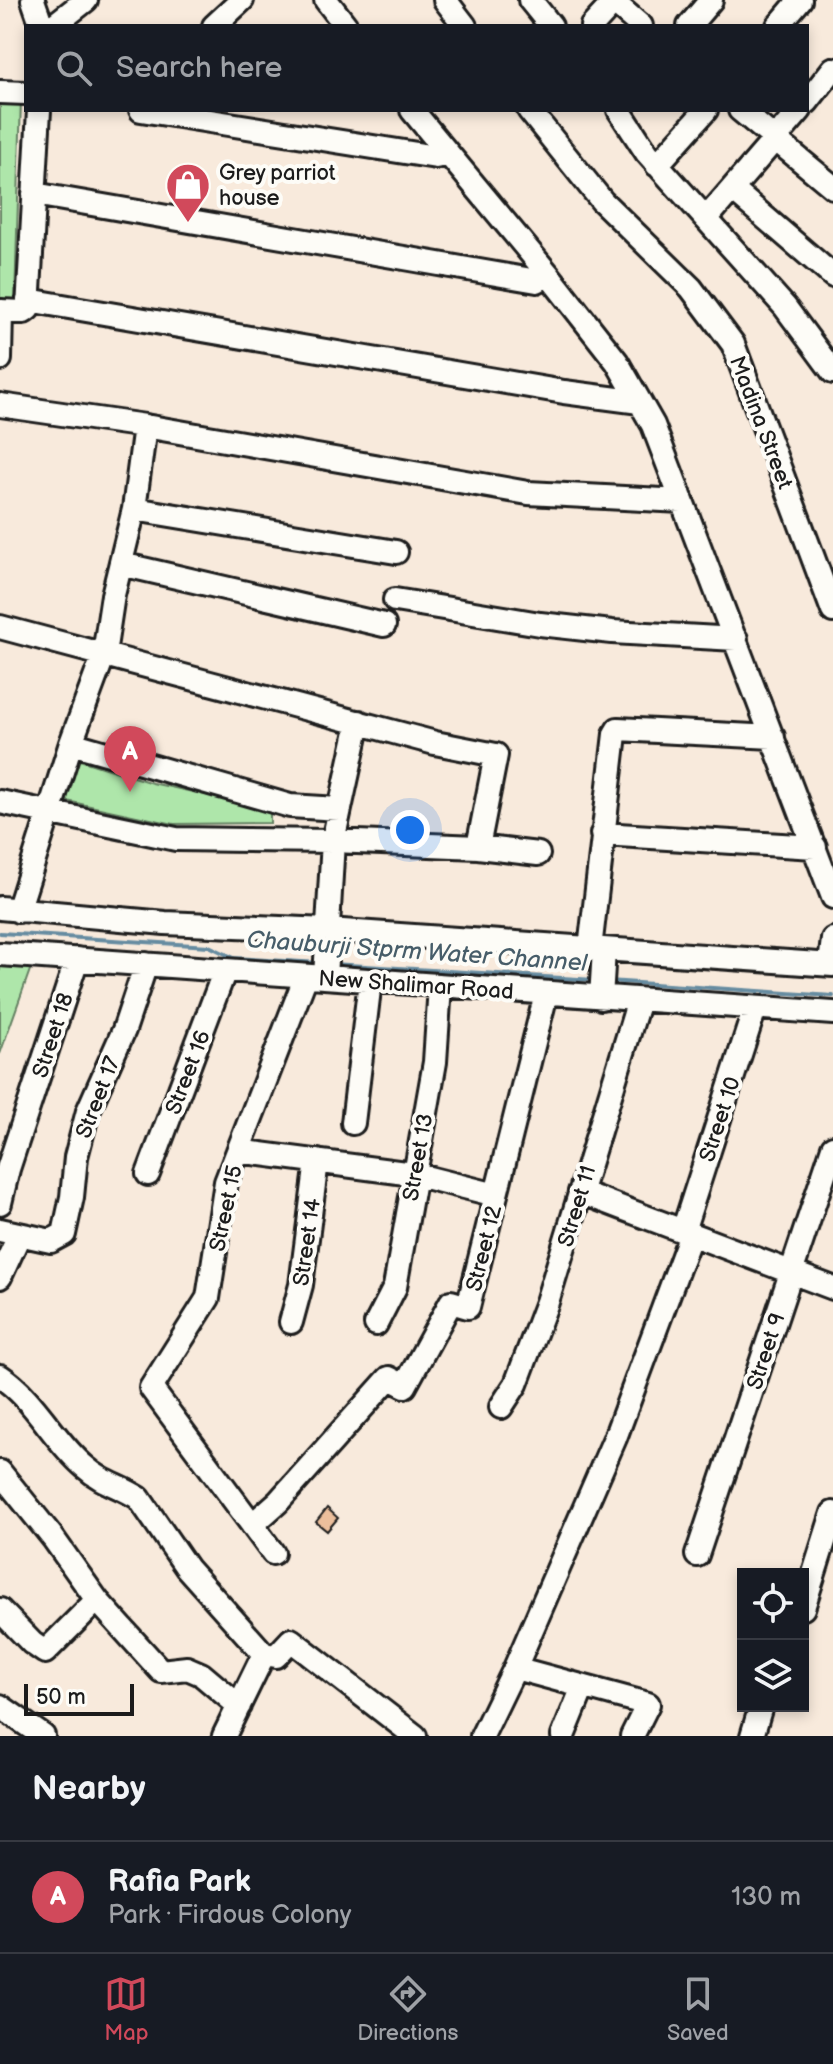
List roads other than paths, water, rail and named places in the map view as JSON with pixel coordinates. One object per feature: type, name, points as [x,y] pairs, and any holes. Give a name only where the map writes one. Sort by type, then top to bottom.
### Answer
[{"type":"street","points":[[33,0],[41,24]]},
{"type":"street","points":[[56,24],[86,0]]},
{"type":"street","points":[[216,24],[242,0]]},
{"type":"street","points":[[326,0],[344,24]]},
{"type":"street","points":[[445,0],[463,24]]},
{"type":"street","points":[[530,0],[549,24]]},
{"type":"street","points":[[691,24],[711,0]]},
{"type":"street","points":[[780,24],[800,0]]},
{"type":"street","points":[[594,24],[614,1],[639,24]]},
{"type":"street","points":[[0,92],[24,93]]},
{"type":"street","points":[[0,359],[0,311],[26,312],[28,300],[39,112]]},
{"type":"street","points":[[154,112],[436,157],[447,154]]},
{"type":"street","points":[[414,112],[617,362],[653,425],[833,897]]},
{"type":"street","name":"Madina Street","points":[[531,112],[602,201],[691,288],[733,344],[833,611]]},
{"type":"street","points":[[620,112],[657,165],[785,307],[833,372]]},
{"type":"street","points":[[657,165],[704,112]]},
{"type":"street","points":[[742,112],[833,187]]},
{"type":"street","points":[[706,219],[798,112]]},
{"type":"street","points":[[733,190],[833,276]]},
{"type":"street","points":[[34,194],[537,281],[548,274]]},
{"type":"street","points":[[28,300],[564,392],[640,402]]},
{"type":"street","points":[[0,405],[145,426],[528,493],[682,501]]},
{"type":"street","points":[[145,426],[134,509],[113,595],[104,654],[48,814],[9,909],[327,936],[831,964],[833,939]]},
{"type":"street","points":[[134,509],[396,552]]},
{"type":"street","points":[[121,564],[384,625]]},
{"type":"street","points":[[395,600],[540,624],[612,632],[736,639]]},
{"type":"street","points":[[0,627],[435,743],[496,755],[478,847]]},
{"type":"street","name":"Street 15","points":[[252,1525],[151,1388],[208,1298],[226,1182],[319,974],[327,936],[333,841],[359,722]]},
{"type":"street","points":[[602,993],[599,953],[602,834],[618,729],[773,737]]},
{"type":"street","points":[[71,743],[290,806],[339,809]]},
{"type":"street","points":[[0,802],[176,839],[478,847],[538,854]]},
{"type":"street","points":[[602,834],[815,847]]},
{"type":"street","name":"New Shalimar Road","points":[[0,954],[319,974],[370,981],[546,994],[602,993],[639,1000],[833,1013]]},
{"type":"street","name":"Street 18","points":[[0,1203],[8,1169],[77,959]]},
{"type":"street","name":"Street 17","points":[[23,1236],[51,1241],[64,1234],[76,1157],[88,1111],[124,1030],[146,964]]},
{"type":"street","name":"Street 16","points":[[148,1174],[225,970]]},
{"type":"street","points":[[353,1123],[370,981]]},
{"type":"street","name":"Street 13","points":[[376,1324],[395,1287],[435,1062],[440,986]]},
{"type":"street","name":"Street 12","points":[[252,1525],[278,1502],[389,1378],[405,1386],[451,1302],[468,1307],[546,994]]},
{"type":"street","name":"Street 11","points":[[501,1407],[516,1384],[547,1302],[639,1000]]},
{"type":"street","name":"Street 10","points":[[482,1736],[515,1668],[615,1438],[687,1232],[755,1008]]},
{"type":"street","name":"Street 9","points":[[697,1555],[833,1147]]},
{"type":"street","points":[[238,1151],[413,1174],[496,1195]]},
{"type":"street","name":"Street 14","points":[[291,1322],[301,1285],[317,1161]]},
{"type":"street","points":[[580,1192],[833,1288]]},
{"type":"street","points":[[0,1230],[23,1236]]},
{"type":"street","points":[[1,1274],[18,1238],[23,1236]]},
{"type":"street","points":[[0,1376],[18,1388],[84,1467],[105,1483],[127,1490],[139,1498],[187,1568],[264,1654],[276,1656],[291,1640],[415,1736]]},
{"type":"street","points":[[0,1472],[97,1600],[161,1671],[187,1668],[201,1674],[239,1706]]},
{"type":"street","points":[[809,1589],[833,1513]]},
{"type":"street","points":[[252,1525],[273,1553]]},
{"type":"street","points":[[0,1610],[45,1652],[97,1600]]},
{"type":"street","points":[[224,1736],[264,1654]]},
{"type":"street","points":[[515,1668],[648,1704],[632,1736]]},
{"type":"street","points":[[563,1736],[583,1687]]},
{"type":"street","points":[[0,1706],[43,1736]]},
{"type":"street","points":[[752,1736],[759,1712]]},
{"type":"waterway","name":"Chauburji Stprm Water Channel","points":[[0,933],[209,946],[234,958],[320,963]]},
{"type":"waterway","name":"Chauburji Stprm Water Channel","points":[[332,964],[595,980]]},
{"type":"waterway","name":"Chauburji Stprm Water Channel","points":[[608,981],[833,996]]},
{"type":"place","name":"Grey parriot house","points":[[188,224]]},
{"type":"place","name":"Rafia Park","points":[[130,792]]}]
